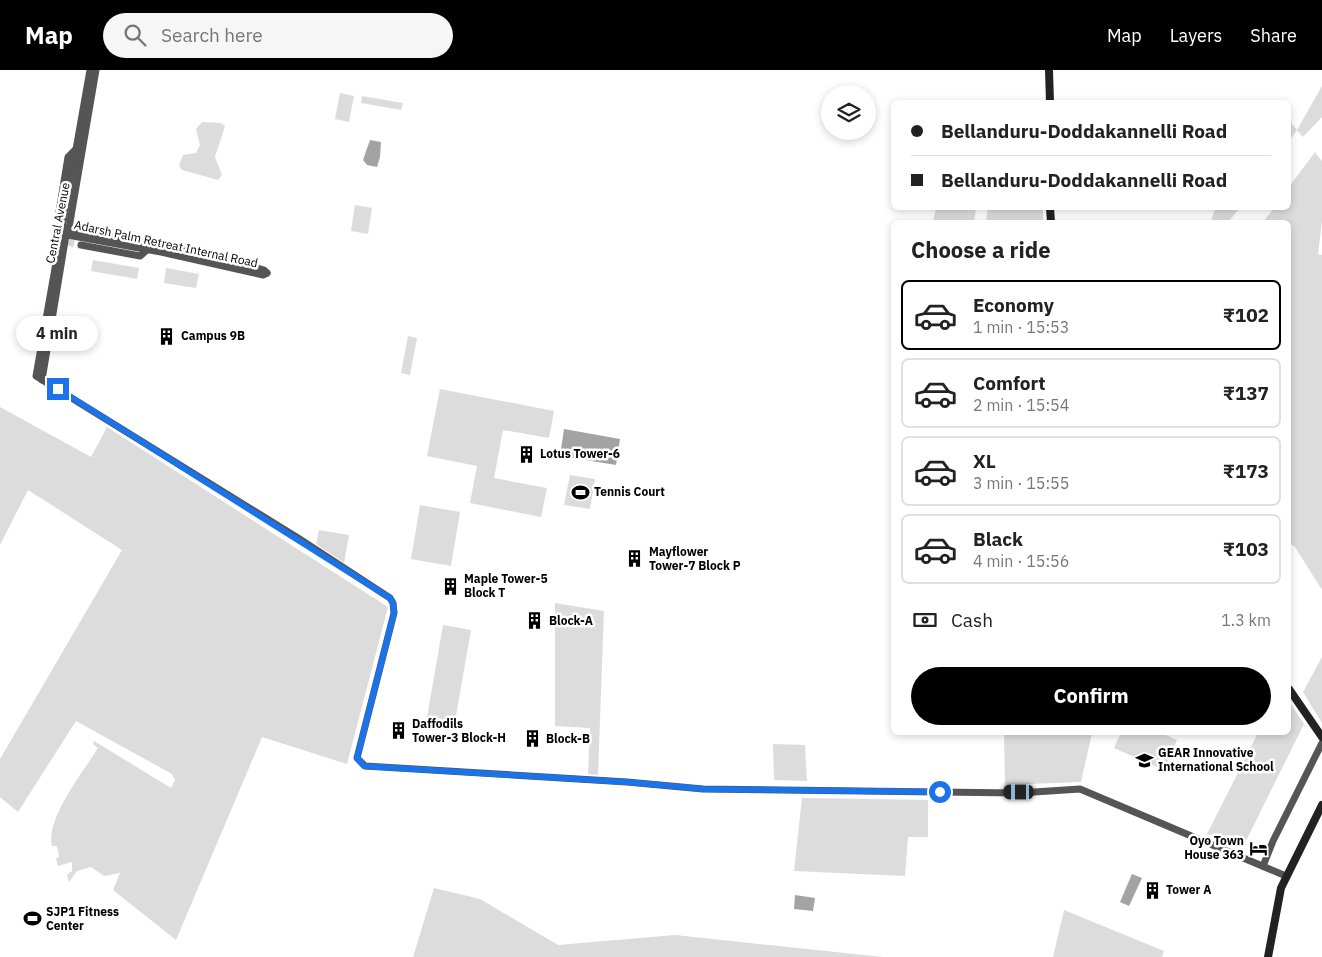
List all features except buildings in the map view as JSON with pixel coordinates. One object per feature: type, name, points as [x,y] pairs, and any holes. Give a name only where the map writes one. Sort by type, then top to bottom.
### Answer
[{"type":"main road","points":[[1049,70],[1050,100]]},
{"type":"main road","points":[[1291,692],[1322,737]]},
{"type":"main road","points":[[1268,957],[1281,888],[1322,805]]},
{"type":"street","name":"Central Avenue","points":[[90,70],[39,378],[298,538],[390,598],[393,603],[394,613],[357,758],[364,766],[627,782],[703,789],[1019,792],[1080,788],[1263,866]]},
{"type":"street","name":"Central Avenue","points":[[64,231],[96,70]]},
{"type":"street","points":[[58,212],[68,157],[77,148]]},
{"type":"street","name":"Adarsh Palm Retreat Internal Road","points":[[64,231],[222,259],[267,272],[263,275],[157,248],[148,250],[64,231]]},
{"type":"street","points":[[81,245],[140,256],[148,250]]},
{"type":"street","points":[[1286,876],[1263,866],[1273,840],[1322,743]]},
{"type":"shaded area","points":[[1322,86],[1322,117],[1303,137],[1297,130]]},
{"type":"shaded area","points":[[340,93],[354,96],[349,122],[335,119]]},
{"type":"shaded area","points":[[362,96],[403,103],[401,110],[361,103]]},
{"type":"shaded area","points":[[202,122],[221,123],[225,126],[215,157],[222,175],[218,180],[182,170],[179,165],[183,155],[196,153],[200,145],[196,129]]},
{"type":"shaded area","points":[[1291,122],[1297,130],[1291,138]]},
{"type":"shaded area","points":[[370,140],[381,142],[377,167],[367,165],[363,160]]},
{"type":"shaded area","points":[[1315,152],[1322,161],[1322,222],[1318,254],[1322,255],[1322,590],[1295,547],[1291,544],[1291,220],[1265,220],[1272,210],[1291,210],[1291,184]]},
{"type":"shaded area","points":[[355,205],[372,208],[368,234],[351,231]]},
{"type":"shaded area","points":[[936,210],[976,210],[974,220],[933,220]]},
{"type":"shaded area","points":[[988,210],[1043,210],[1043,220],[986,220]]},
{"type":"shaded area","points":[[1214,210],[1238,210],[1230,220],[1212,220]]},
{"type":"shaded area","points":[[93,260],[139,268],[137,279],[91,271]]},
{"type":"shaded area","points":[[166,268],[199,274],[196,288],[164,283]]},
{"type":"shaded area","points":[[408,336],[417,338],[410,375],[401,373]]},
{"type":"shaded area","points":[[440,389],[554,411],[549,438],[503,430],[494,478],[547,488],[541,517],[470,503],[477,466],[427,456]]},
{"type":"shaded area","points":[[0,407],[91,457],[107,427],[388,607],[347,764],[262,737],[176,940],[113,890],[120,873],[104,876],[91,867],[77,871],[69,882],[67,875],[72,871],[72,862],[58,866],[56,858],[59,857],[57,846],[52,846],[51,835],[54,823],[67,796],[98,748],[93,744],[94,741],[171,788],[175,780],[172,774],[76,721],[18,812],[0,797],[0,759],[122,550],[28,490],[0,545]]},
{"type":"shaded area","points":[[564,429],[620,439],[616,465],[560,456]]},
{"type":"shaded area","name":"Tennis Court","points":[[570,475],[595,479],[590,509],[564,505]]},
{"type":"shaded area","points":[[420,505],[460,512],[451,566],[411,559]]},
{"type":"shaded area","points":[[319,530],[349,535],[344,563],[316,544]]},
{"type":"shaded area","points":[[555,603],[604,611],[598,775],[588,774],[590,728],[555,726]]},
{"type":"shaded area","points":[[443,625],[471,630],[454,727],[426,723]]},
{"type":"shaded area","points":[[1322,657],[1322,723],[1303,692]]},
{"type":"shaded area","points":[[1291,704],[1304,724],[1243,847],[1207,834],[1257,735],[1291,735]]},
{"type":"shaded area","points":[[1004,735],[1092,735],[1081,782],[1005,785]]},
{"type":"shaded area","points":[[1120,735],[1166,735],[1177,740],[1164,770],[1114,748]]},
{"type":"shaded area","points":[[773,744],[805,745],[807,781],[774,780]]},
{"type":"shaded area","points":[[802,798],[928,800],[928,837],[908,837],[905,876],[794,871]]},
{"type":"shaded area","points":[[1132,874],[1142,878],[1129,906],[1120,902]]},
{"type":"shaded area","points":[[434,888],[480,899],[558,945],[675,935],[883,957],[413,957]]},
{"type":"shaded area","points":[[795,895],[815,898],[813,911],[794,909]]},
{"type":"shaded area","points":[[1064,910],[1164,951],[1162,957],[1053,957]]},
{"type":"tunnel","points":[[59,212],[59,224],[62,235],[70,242],[81,245]]},
{"type":"place","name":"Campus 9B","points":[[167,336]]},
{"type":"place","name":"Lotus Tower-6","points":[[526,454]]},
{"type":"place","name":"Tennis Court","points":[[580,492]]},
{"type":"place","name":"Mayflower Tower-7 Block P","points":[[635,559]]},
{"type":"place","name":"Maple Tower-5 Block T","points":[[450,586]]},
{"type":"place","name":"Block-A","points":[[535,621]]},
{"type":"place","name":"Daffodils Tower-3 Block-H","points":[[398,731]]},
{"type":"place","name":"Block-B","points":[[532,739]]},
{"type":"place","name":"GEAR Innovative International School","points":[[1144,760]]},
{"type":"place","name":"Oyo Town House 363","points":[[1258,848]]},
{"type":"place","name":"Tower A","points":[[1152,890]]},
{"type":"place","name":"SJP1 Fitness Center","points":[[32,919]]},
{"type":"route","points":[[58,389],[298,538],[390,598],[393,603],[394,613],[357,758],[360,764],[364,766],[627,782],[703,789],[940,792]]}]
